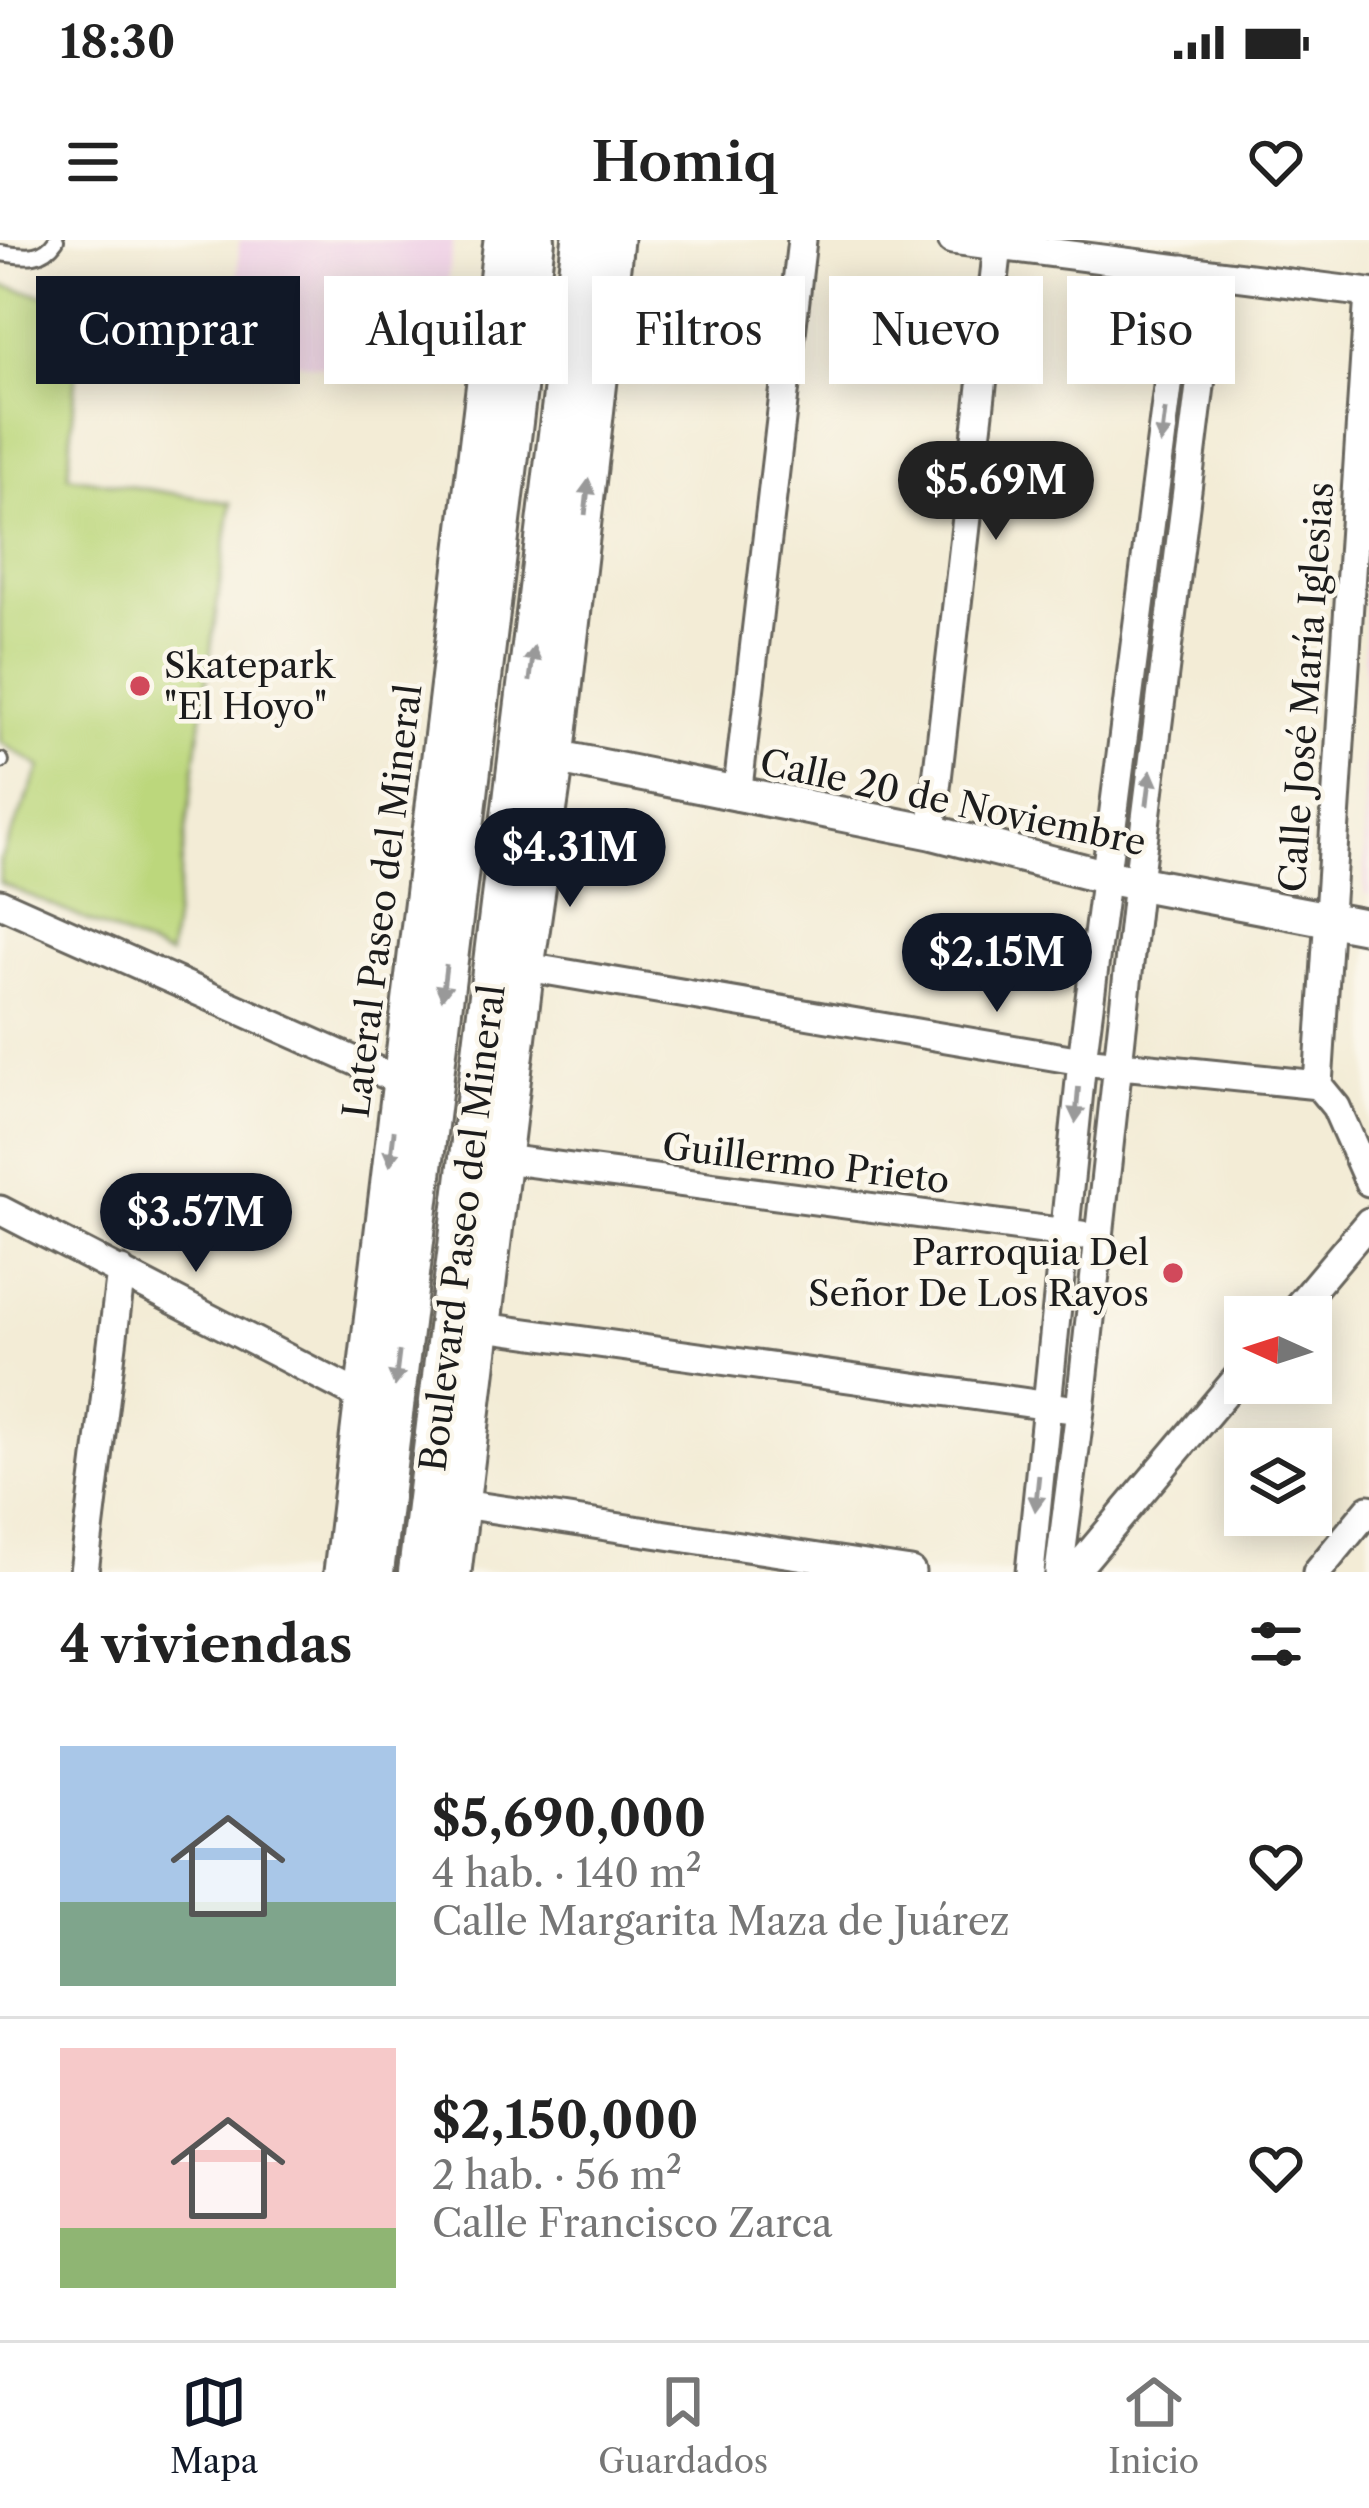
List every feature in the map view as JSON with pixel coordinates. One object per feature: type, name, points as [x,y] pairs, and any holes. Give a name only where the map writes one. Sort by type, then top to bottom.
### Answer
[{"type":"main road","name":"Boulevard Paseo del Mineral","points":[[372,1572],[443,852],[533,240]]},
{"type":"main road","name":"Boulevard Paseo del Mineral","points":[[420,1572],[488,1157],[539,754],[584,240]]},
{"type":"street","name":"Lateral Paseo del Mineral","points":[[341,1572],[400,1081],[443,852],[501,240]]},
{"type":"street","points":[[454,1572],[484,1327],[488,1157],[527,967],[539,754],[616,240]]},
{"type":"street","points":[[737,796],[802,240]]},
{"type":"street","points":[[952,240],[1369,293]]},
{"type":"street","points":[[932,832],[998,246]]},
{"type":"street","points":[[1059,1572],[1117,1066],[1122,880],[1183,269]]},
{"type":"street","points":[[1030,1572],[1082,1061],[1122,880],[1214,274]]},
{"type":"street","name":"Calle José María Iglesias","points":[[1318,1085],[1369,293]]},
{"type":"street","name":"Calle 20 de Noviembre","points":[[539,754],[932,832],[1122,880],[1369,927]]},
{"type":"street","points":[[0,903],[400,1081]]},
{"type":"street","points":[[527,967],[1082,1061],[1318,1085],[1336,1107],[1369,1182]]},
{"type":"street","name":"Guillermo Prieto","points":[[488,1157],[1097,1237]]},
{"type":"street","points":[[0,1210],[362,1397]]},
{"type":"street","points":[[1307,1296],[1369,1222]]},
{"type":"street","points":[[84,1572],[121,1271]]},
{"type":"street","points":[[484,1327],[1080,1410]]},
{"type":"street","points":[[1074,1572],[1224,1394]]},
{"type":"street","points":[[462,1504],[911,1572]]},
{"type":"street","points":[[1317,1572],[1369,1508]]},
{"type":"lane","points":[[0,254],[34,257],[48,251],[56,240]]},
{"type":"shaded area","points":[[239,240],[453,240],[448,276],[324,276],[324,366],[300,363],[300,276],[238,276]]},
{"type":"shaded area","points":[[1365,340],[1369,341],[1369,895],[1365,894]]},
{"type":"green space","points":[[0,285],[36,293],[36,384],[75,384],[68,476],[231,503],[169,956],[0,883],[0,860],[41,767],[0,742]]},
{"type":"place","name":"Skatepark \"El Hoyo\"","points":[[140,686]]},
{"type":"place","name":"Parroquia Del Señor De Los Rayos","points":[[1173,1273]]}]
